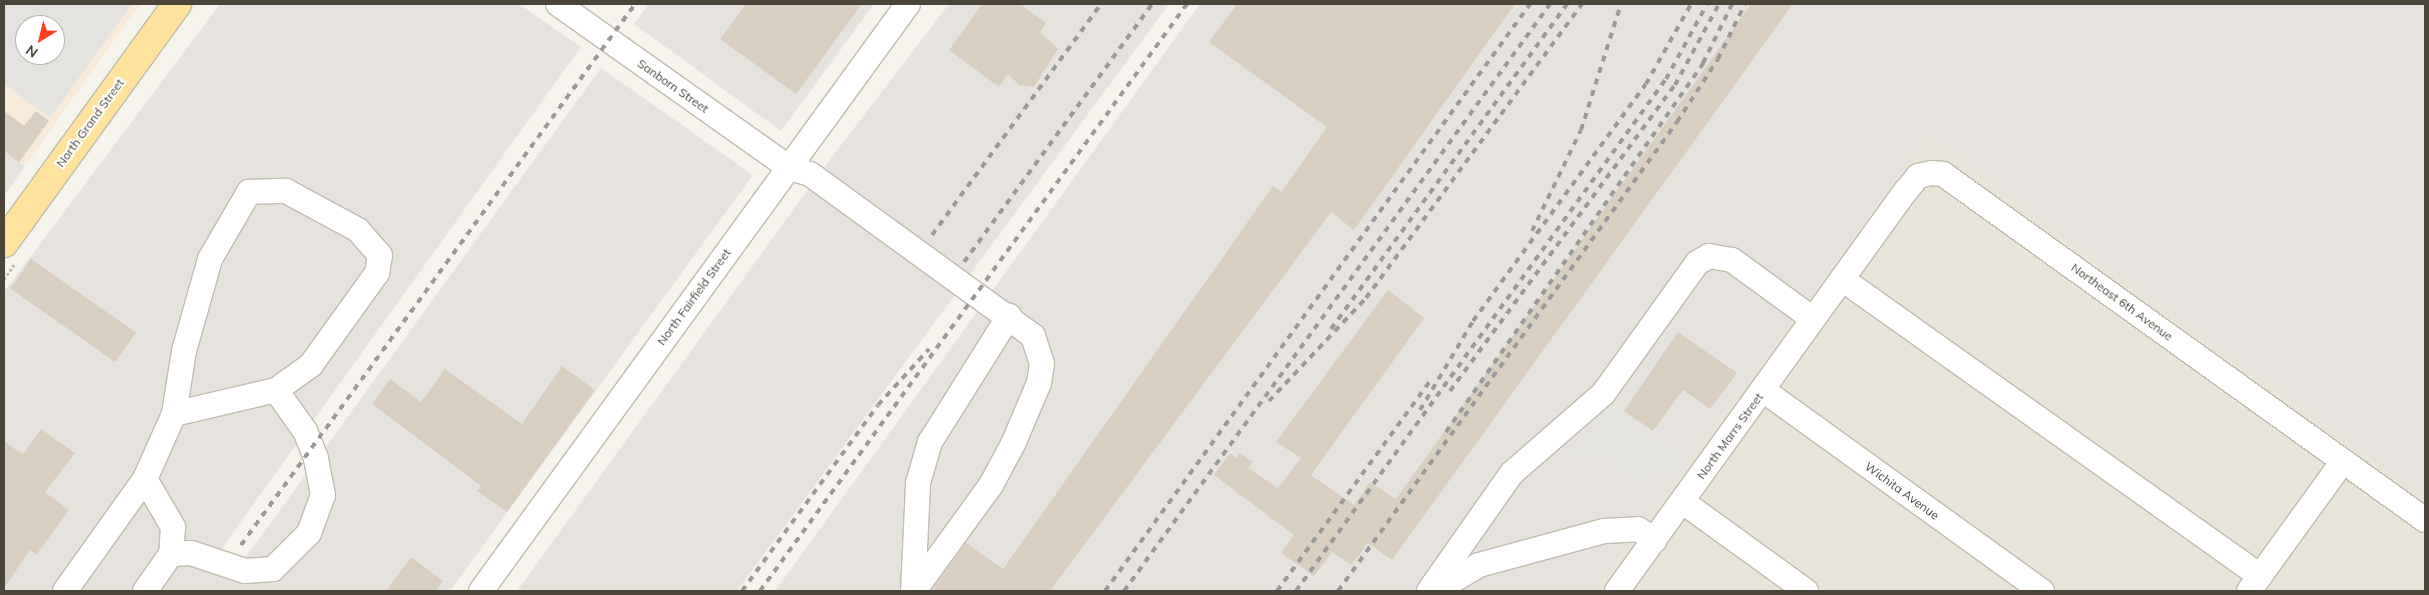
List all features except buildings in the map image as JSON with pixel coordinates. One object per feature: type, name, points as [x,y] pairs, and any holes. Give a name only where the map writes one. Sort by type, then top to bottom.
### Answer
[{"type":"main road","name":"North Grand Street","points":[[4,242],[177,4]]},
{"type":"street","name":"Sanborn Street","points":[[558,4],[788,167],[810,174],[1009,316],[1033,336],[1042,364],[1028,409],[990,485],[914,591]]},
{"type":"street","name":"North Fairfield Street","points":[[482,591],[908,4]]},
{"type":"street","name":"Northeast 6th Avenue","points":[[1842,279],[1918,176],[1943,174],[2425,520]]},
{"type":"street","points":[[65,591],[145,479],[174,414],[184,352],[210,259],[249,192],[286,191],[358,230],[380,255],[377,274],[311,365],[276,390],[174,414]]},
{"type":"street","points":[[1429,591],[1512,473],[1603,394],[1697,263],[1709,256],[1732,260],[1813,320]]},
{"type":"street","points":[[1842,279],[2254,584],[2343,461]]},
{"type":"street","name":"North Marrs Street","points":[[1617,591],[1842,279]]},
{"type":"street","points":[[914,591],[918,483],[930,442],[1009,316]]},
{"type":"street","points":[[171,554],[191,552],[245,571],[273,569],[309,533],[323,495],[316,458],[305,431],[276,390]]},
{"type":"street","name":"Wichita Avenue","points":[[1763,390],[2042,591]]},
{"type":"street","points":[[145,479],[173,527],[171,554],[145,591]]},
{"type":"street","points":[[1683,502],[1806,591]]},
{"type":"street","points":[[1435,591],[1479,565],[1604,531],[1638,529],[1655,540]]},
{"type":"shaded area","points":[[4,4],[140,4],[25,166],[4,151]]},
{"type":"shaded area","points":[[4,4],[132,4],[50,118],[4,84]]},
{"type":"shaded area","points":[[220,4],[519,4],[581,47],[222,548],[243,561],[601,68],[753,175],[450,591],[4,591],[4,292]]},
{"type":"shaded area","points":[[649,4],[874,4],[781,131],[634,24]]},
{"type":"shaded area","points":[[949,4],[1169,4],[737,591],[517,591],[822,170]]},
{"type":"shaded area","points":[[1200,4],[1870,4],[1855,26],[1871,4],[2425,4],[2425,496],[1928,135],[1592,591],[775,591]],"holes":[[[1595,453],[1688,460],[1670,484],[1656,474],[1645,490]]]},
{"type":"shaded area","points":[[1870,4],[2425,4],[2425,591],[1445,591]]},
{"type":"shaded area","points":[[4,151],[25,166],[4,196]]},
{"type":"shaded area","points":[[1607,400],[1688,460],[1670,484],[1656,474],[1645,490],[1595,453],[1586,464],[1569,452]]},
{"type":"railway","points":[[241,545],[635,4]]},
{"type":"railway","points":[[932,235],[1101,4]]},
{"type":"railway","points":[[964,262],[1152,4]]},
{"type":"railway","points":[[760,591],[1187,4]]},
{"type":"railway","points":[[1105,591],[1530,4]]},
{"type":"railway","points":[[1124,591],[1550,4]]},
{"type":"railway","points":[[1331,329],[1567,4]]},
{"type":"railway","points":[[1269,401],[1366,298],[1582,4]]},
{"type":"railway","points":[[1532,231],[1581,130],[1621,4]]},
{"type":"railway","points":[[1420,410],[1473,321],[1646,84],[1691,4]]},
{"type":"railway","points":[[1296,591],[1666,79],[1707,4]]},
{"type":"railway","points":[[1450,391],[1675,85],[1719,4]]},
{"type":"railway","points":[[1446,432],[1703,63],[1732,4]]},
{"type":"railway","points":[[1338,591],[1677,122],[1718,59],[1745,4]]},
{"type":"railway","points":[[742,591],[878,405],[929,349]]},
{"type":"railway","points":[[1277,591],[1430,381]]}]
